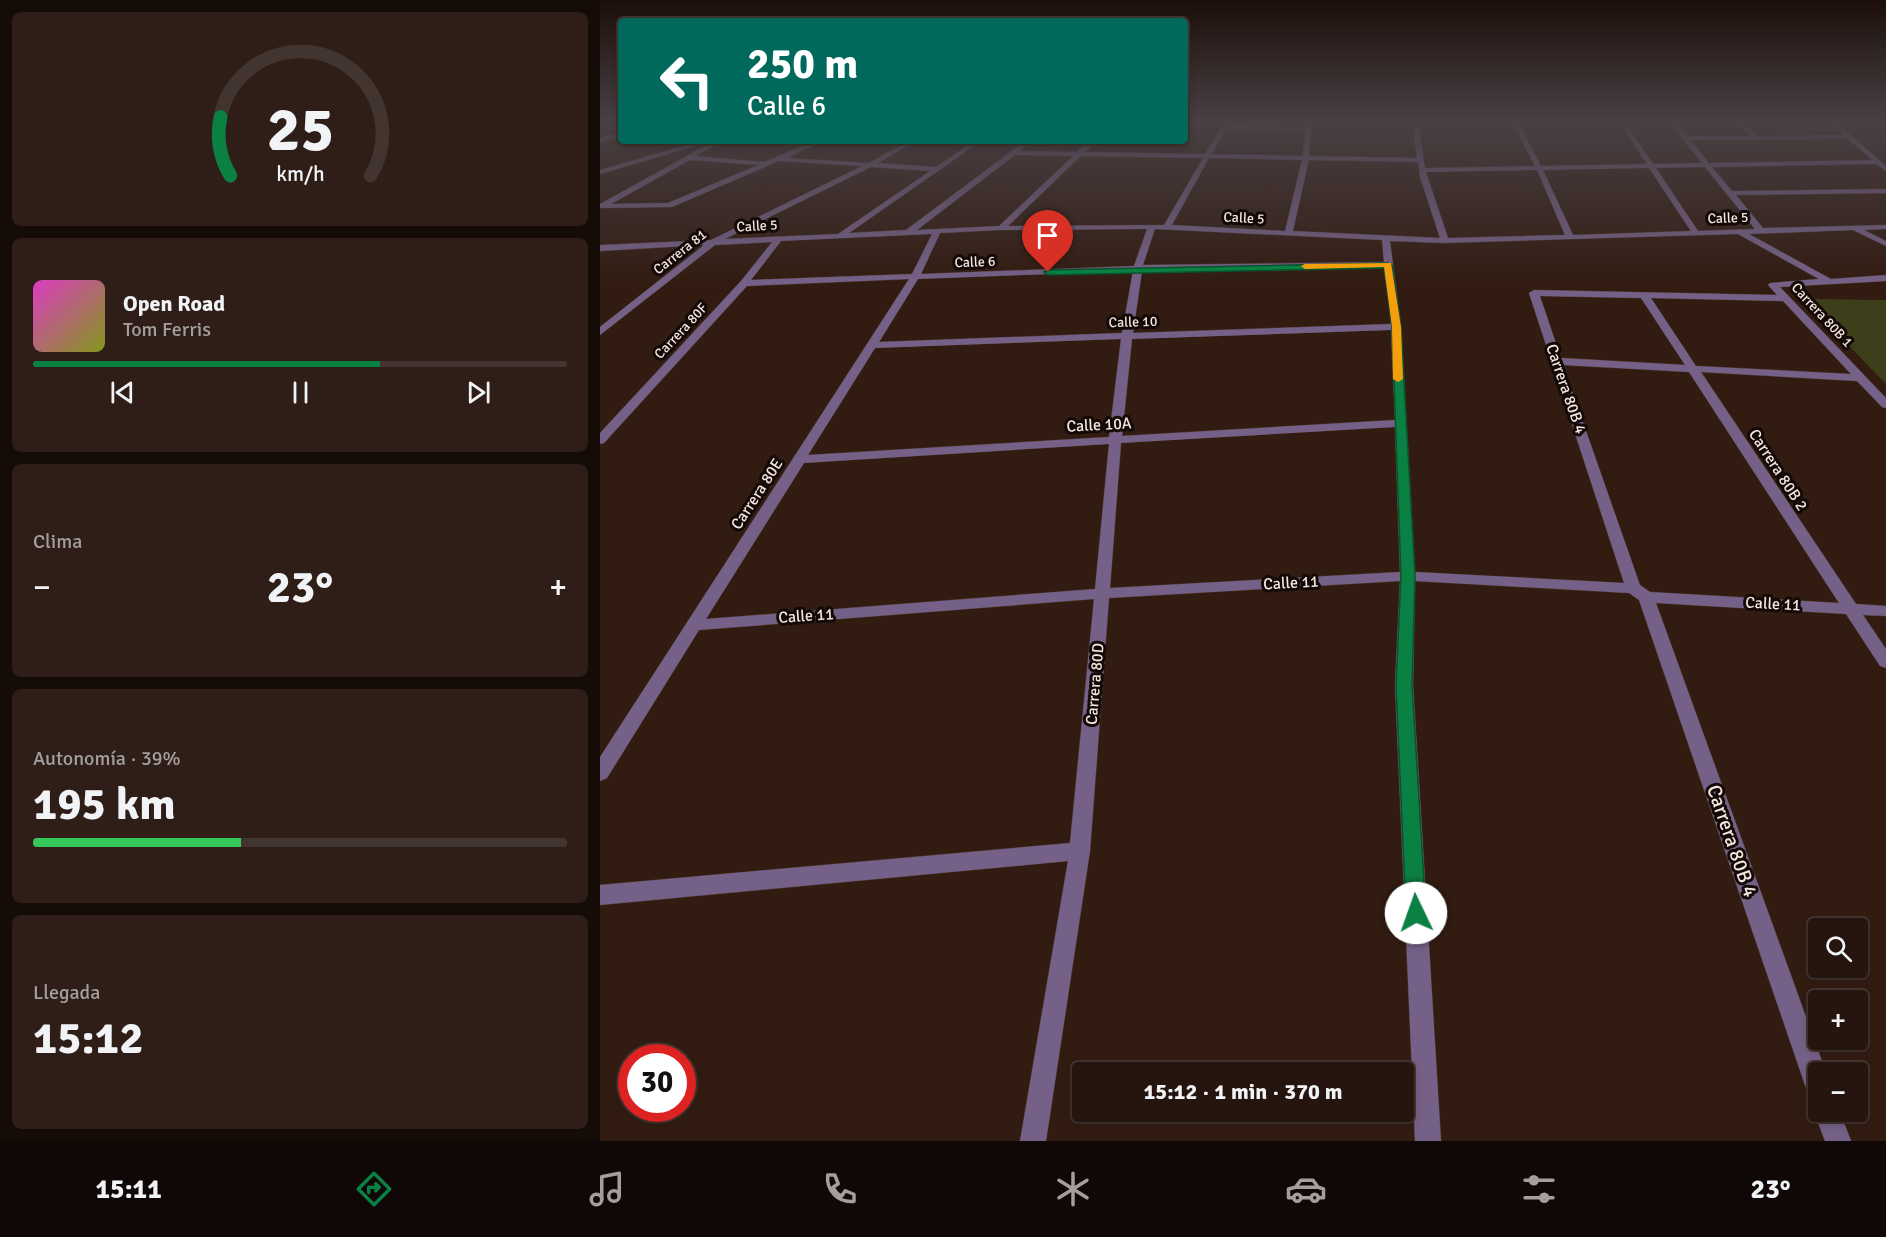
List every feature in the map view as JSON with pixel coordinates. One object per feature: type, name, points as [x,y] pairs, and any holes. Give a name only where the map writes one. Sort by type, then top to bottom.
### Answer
[{"type":"street","points":[[600,206],[658,175]]},
{"type":"street","points":[[600,206],[669,205],[738,175]]},
{"type":"street","name":"Carrera 81","points":[[600,332],[712,242],[849,175]]},
{"type":"street","points":[[842,235],[929,175]]},
{"type":"street","points":[[909,232],[984,175]]},
{"type":"street","points":[[1000,228],[1056,175]]},
{"type":"street","name":"Carrera 80D","points":[[1033,1141],[1080,851],[1115,441],[1127,336],[1138,268],[1160,227],[1195,175]]},
{"type":"street","points":[[1288,234],[1302,175]]},
{"type":"street","points":[[1425,175],[1445,241]]},
{"type":"street","points":[[1542,175],[1569,235]]},
{"type":"street","points":[[1656,175],[1696,233]]},
{"type":"street","points":[[1715,175],[1761,231]]},
{"type":"street","points":[[1729,193],[1886,191]]},
{"type":"street","name":"Calle 5","points":[[600,248],[1000,228],[1160,227],[1445,241],[1569,235],[1886,227]]},
{"type":"street","points":[[1854,228],[1886,244]]},
{"type":"street","name":"Carrera 80E","points":[[600,773],[914,278],[938,230]]},
{"type":"street","points":[[1739,231],[1827,280],[1886,278]]},
{"type":"street","name":"Carrera 80F","points":[[600,440],[744,284],[779,238]]},
{"type":"street","points":[[1386,239],[1396,327],[1408,576],[1404,685],[1428,1141]]},
{"type":"street","name":"Calle 6","points":[[744,284],[1138,268],[1388,265]]},
{"type":"street","name":"Carrera 80B 1","points":[[1827,280],[1773,285],[1886,405]]},
{"type":"street","name":"Carrera 80B 4","points":[[1644,295],[1534,293],[1810,1062]]},
{"type":"street","points":[[1644,295],[1784,298]]},
{"type":"street","name":"Carrera 80B 2","points":[[1644,295],[1886,662]]},
{"type":"street","name":"Calle 10","points":[[871,345],[1396,327]]},
{"type":"street","points":[[1557,361],[1860,378]]},
{"type":"street","name":"Calle 10A","points":[[799,459],[1400,423]]},
{"type":"street","name":"Calle 11","points":[[693,625],[1103,593],[1408,576],[1886,611]]},
{"type":"street","points":[[600,896],[1080,851]]},
{"type":"street","points":[[1831,1122],[1838,1141]]},
{"type":"green space","points":[[1804,299],[1886,300],[1886,384]]},
{"type":"slow traffic","points":[[1305,266],[1388,265],[1396,327],[1398,379]]},
{"type":"route","points":[[1048,272],[1138,268],[1388,265],[1396,327],[1408,576],[1404,685],[1416,913]]}]
